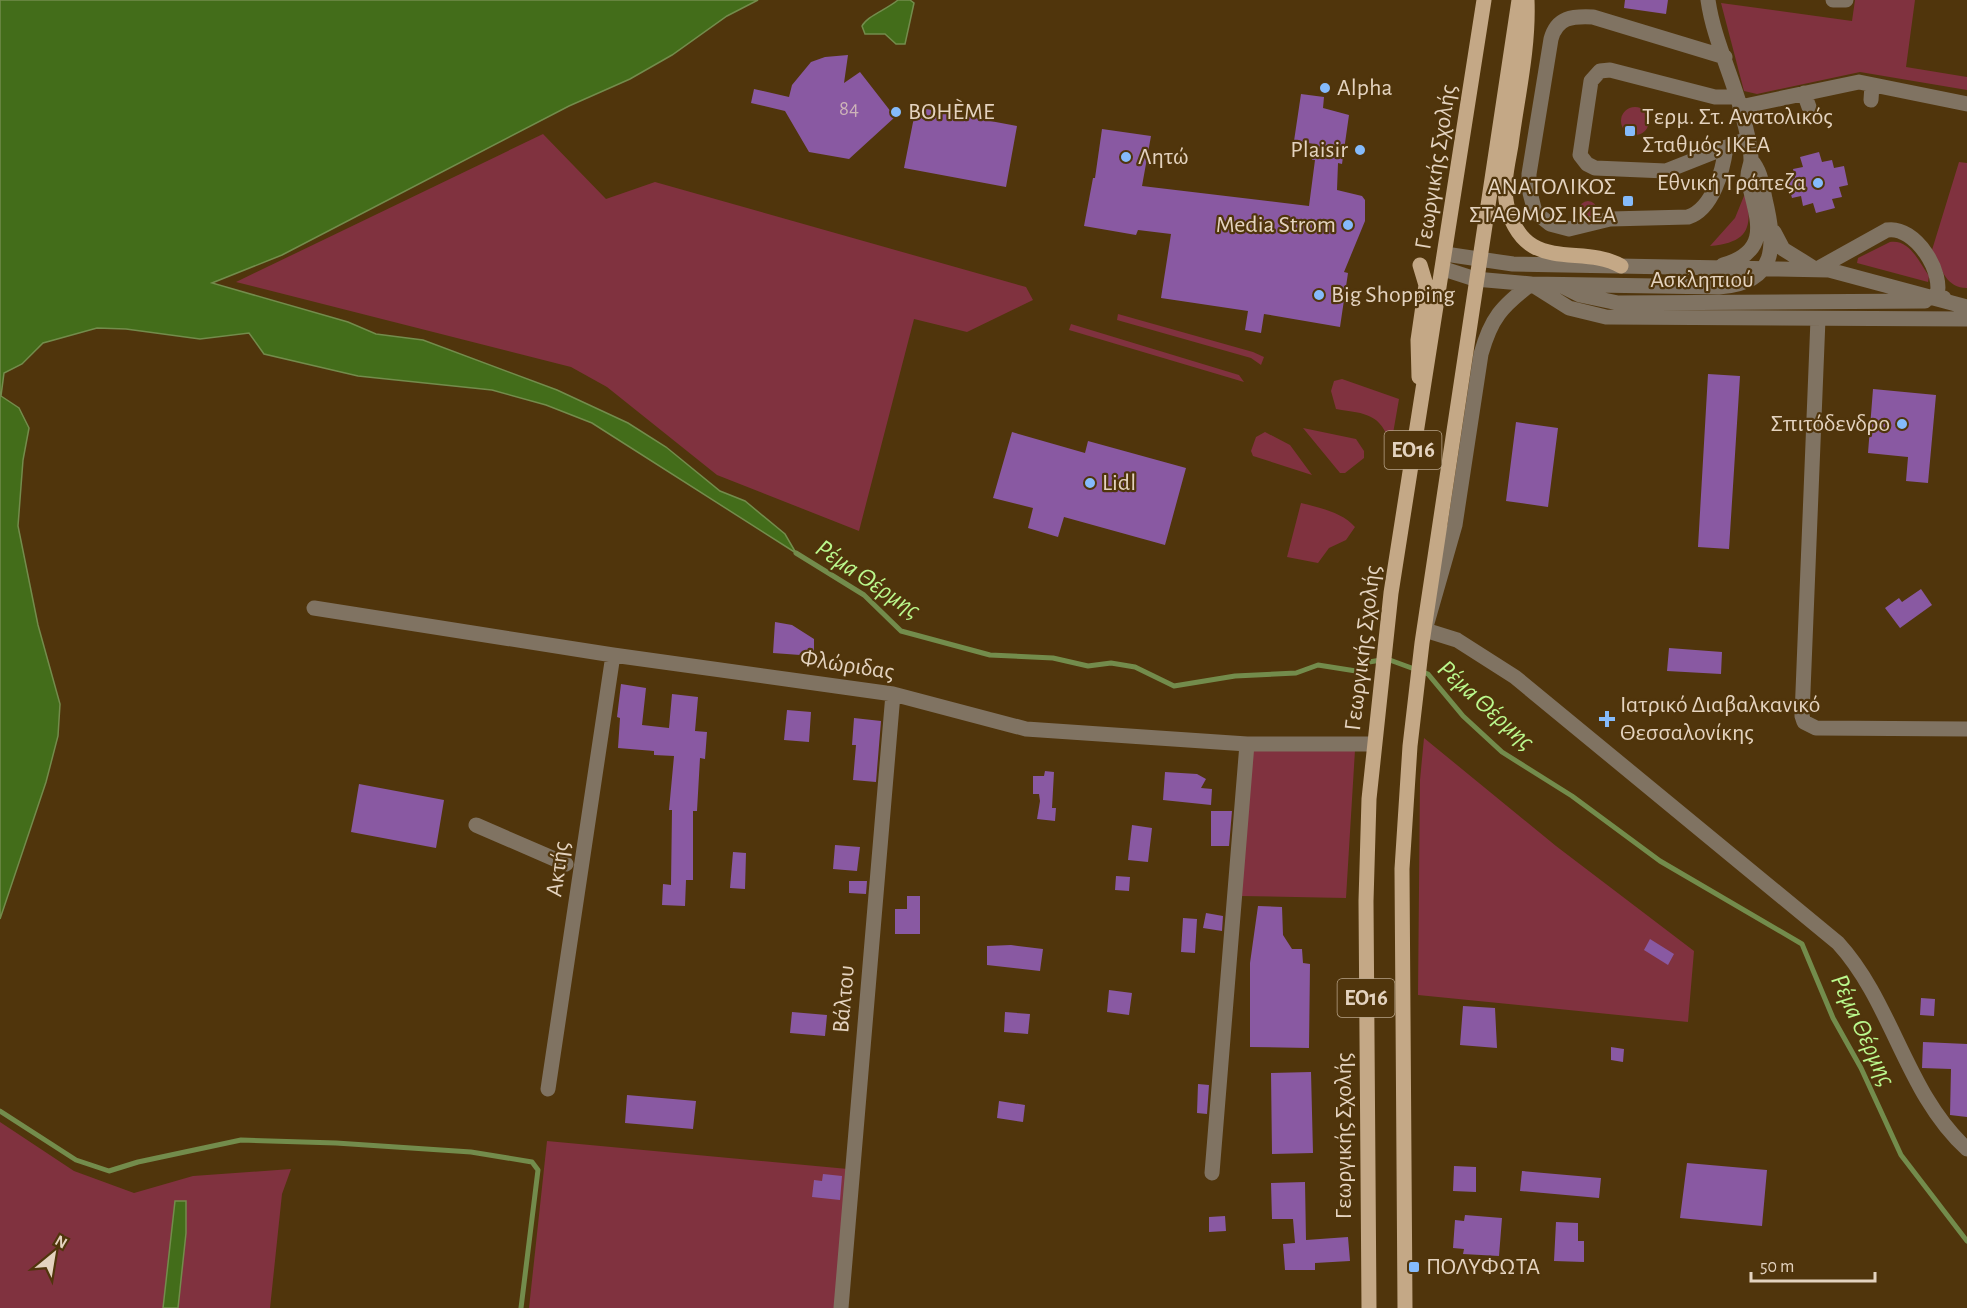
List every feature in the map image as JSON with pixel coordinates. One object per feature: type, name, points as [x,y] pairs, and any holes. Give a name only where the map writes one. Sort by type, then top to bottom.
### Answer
[{"type":"main road","name":"Γεωργικής Σχολής","points":[[1368,1308],[1366,901],[1374,744],[1386,631],[1484,0]]},
{"type":"main road","name":"ΕΟ16","points":[[1405,1308],[1402,869],[1412,720],[1475,279],[1471,258],[1519,0]]},
{"type":"main road","points":[[1527,0],[1527,27],[1506,182],[1509,214],[1522,236],[1537,248],[1607,258],[1621,266]]},
{"type":"main road","points":[[1420,265],[1426,285],[1418,340],[1422,400]]},
{"type":"street","points":[[1708,0],[1747,139],[1751,160],[1748,177],[1759,218],[1756,237],[1747,251],[1738,259],[1714,266]]},
{"type":"street","points":[[1833,0],[1846,0]]},
{"type":"street","points":[[1725,57],[1593,17],[1570,17],[1559,22],[1551,39],[1529,174],[1532,204],[1535,212],[1546,222],[1569,229],[1610,219],[1688,217],[1697,214],[1708,199],[1723,164],[1726,147]]},
{"type":"street","points":[[1747,139],[1666,171],[1591,166],[1580,155],[1590,84],[1597,72],[1610,70],[1738,102],[1807,100],[1859,82],[1872,93],[1966,104]]},
{"type":"street","points":[[1560,284],[1726,286],[1746,283],[1764,269],[1771,250],[1771,225],[1759,170],[1751,160]]},
{"type":"street","points":[[1450,224],[1454,244],[1471,258]]},
{"type":"street","points":[[1771,225],[1783,249],[1817,270],[1887,230],[1895,229],[1914,239],[1936,271],[1940,286],[1936,298]]},
{"type":"street","name":"Ασκληπιού","points":[[1444,261],[1471,258],[1513,264],[1714,266],[1839,271],[1967,308]]},
{"type":"street","name":"Ασκληπιού","points":[[1444,261],[1475,279],[1560,284],[1580,295],[1618,303],[1923,301],[1967,308]]},
{"type":"street","points":[[1967,308],[1818,319],[1606,317],[1569,308],[1531,284],[1500,310],[1488,330],[1481,354],[1455,525],[1423,636],[1457,640],[1515,677],[1838,943],[1852,958],[1869,986],[1936,1116],[1967,1149]]},
{"type":"street","points":[[1818,319],[1802,716],[1804,722],[1816,729],[1967,729]]},
{"type":"street","name":"Φλώριδας","points":[[314,608],[613,655],[893,694],[1026,729],[1247,744],[1374,744]]},
{"type":"street","name":"Ακτής","points":[[548,1089],[613,655]]},
{"type":"street","name":"Βάλτου","points":[[841,1308],[893,694]]},
{"type":"street","points":[[1212,1173],[1247,744]]},
{"type":"street","points":[[476,825],[566,864]]},
{"type":"shaded area","points":[[0,0],[758,0],[727,16],[672,55],[630,79],[569,106],[282,255],[212,283],[348,322],[376,334],[423,340],[557,390],[628,423],[666,447],[720,491],[745,501],[785,534],[796,553],[592,423],[546,405],[492,390],[358,376],[264,354],[249,333],[200,339],[126,329],[97,328],[43,343],[22,364],[4,373],[1,396],[19,408],[29,428],[23,460],[18,526],[38,625],[60,704],[58,736],[46,782],[0,919]]},
{"type":"shaded area","points":[[898,0],[910,0],[914,3],[905,44],[896,44],[885,34],[865,34],[862,26],[864,22]]},
{"type":"shaded area","points":[[1855,0],[1915,0],[1906,67],[1967,77],[1967,90],[1860,72],[1757,94],[1744,91],[1721,3],[1852,21]]},
{"type":"shaded area","points":[[1635,107],[1645,111],[1649,121],[1645,131],[1635,135],[1625,131],[1621,121],[1625,111]]},
{"type":"shaded area","points":[[543,134],[606,199],[655,182],[1026,287],[1033,300],[967,332],[914,319],[859,531],[717,475],[607,387],[571,367],[236,282]]},
{"type":"shaded area","points":[[1959,162],[1967,163],[1967,288],[1960,287],[1949,280],[1932,250]]},
{"type":"shaded area","points":[[1746,191],[1749,214],[1746,230],[1734,241],[1710,246],[1735,218]]},
{"type":"shaded area","points":[[1584,201],[1592,201],[1597,206],[1595,217],[1584,219],[1579,214],[1579,206]]},
{"type":"shaded area","points":[[1890,242],[1903,244],[1913,253],[1929,276],[1928,282],[1857,263],[1858,258]]},
{"type":"shaded area","points":[[1118,314],[1264,357],[1261,365],[1251,358],[1117,320]]},
{"type":"shaded area","points":[[1071,324],[1239,375],[1244,382],[1069,330]]},
{"type":"shaded area","points":[[1342,379],[1399,399],[1391,445],[1382,427],[1371,417],[1336,409],[1331,391],[1334,381]]},
{"type":"shaded area","points":[[1303,428],[1356,439],[1364,451],[1364,458],[1345,473],[1340,473]]},
{"type":"shaded area","points":[[1265,432],[1290,445],[1312,475],[1253,456],[1251,451],[1256,437]]},
{"type":"shaded area","points":[[1301,503],[1337,514],[1355,527],[1346,540],[1329,548],[1318,563],[1287,557]]},
{"type":"shaded area","points":[[1424,738],[1556,846],[1694,951],[1688,1022],[1418,995],[1420,780]]},
{"type":"shaded area","points":[[1251,749],[1355,750],[1346,898],[1241,896]]},
{"type":"shaded area","points":[[0,1122],[74,1171],[134,1193],[193,1176],[291,1169],[282,1194],[270,1308],[0,1308]]},
{"type":"shaded area","points":[[547,1141],[848,1169],[835,1308],[529,1308]]},
{"type":"shaded area","points":[[175,1201],[186,1201],[186,1233],[178,1308],[163,1308]]},
{"type":"building","points":[[1625,0],[1668,0],[1666,14],[1624,8]]},
{"type":"building","points":[[848,55],[844,83],[860,72],[895,117],[849,159],[809,152],[785,111],[751,103],[754,89],[789,97],[792,85],[811,62],[825,57]]},
{"type":"building","points":[[1301,94],[1324,97],[1323,108],[1349,115],[1342,164],[1338,163],[1337,190],[1362,196],[1365,200],[1365,221],[1344,272],[1348,273],[1340,327],[1264,314],[1261,333],[1245,330],[1248,311],[1161,298],[1171,234],[1138,230],[1136,235],[1084,226],[1093,178],[1095,178],[1102,129],[1151,136],[1142,186],[1309,206],[1315,144],[1294,141]]},
{"type":"building","points":[[916,107],[1017,126],[1006,187],[904,168]]},
{"type":"building","name":"Εθνική Τράπεζα","points":[[1819,152],[1822,162],[1832,160],[1834,168],[1844,166],[1848,185],[1839,187],[1842,197],[1832,199],[1835,208],[1816,213],[1813,203],[1803,206],[1801,196],[1792,198],[1787,181],[1795,178],[1793,169],[1803,167],[1800,157]]},
{"type":"building","points":[[1708,374],[1740,376],[1729,549],[1698,547]]},
{"type":"building","name":"Σπιτόδενδρο","points":[[1873,389],[1936,395],[1928,483],[1906,481],[1908,457],[1868,453]]},
{"type":"building","points":[[1516,422],[1558,428],[1548,507],[1506,501]]},
{"type":"building","name":"Lidl","points":[[1012,432],[1085,453],[1088,441],[1186,468],[1165,545],[1064,517],[1058,537],[1028,528],[1033,508],[993,498]]},
{"type":"building","points":[[1921,589],[1932,605],[1900,628],[1885,608],[1899,598],[1902,602]]},
{"type":"building","points":[[775,622],[792,625],[814,639],[814,656],[773,653]]},
{"type":"building","points":[[1669,648],[1722,652],[1721,674],[1667,671]]},
{"type":"building","points":[[621,684],[646,688],[642,725],[669,728],[672,694],[698,697],[695,731],[707,732],[705,759],[700,758],[697,811],[693,811],[693,880],[686,880],[685,906],[662,905],[663,884],[671,885],[672,810],[669,810],[674,756],[654,755],[654,751],[618,748],[620,718],[617,717]]},
{"type":"building","points":[[787,710],[811,712],[809,742],[784,740]]},
{"type":"building","points":[[854,718],[881,721],[876,782],[853,780],[856,745],[852,745]]},
{"type":"building","points":[[1045,771],[1054,772],[1052,808],[1056,808],[1055,821],[1037,819],[1040,801],[1039,794],[1033,794],[1033,776],[1044,776]]},
{"type":"building","points":[[1165,772],[1197,774],[1206,779],[1201,788],[1212,789],[1211,805],[1163,800]]},
{"type":"building","points":[[359,784],[444,800],[436,848],[351,832]]},
{"type":"building","points":[[1211,811],[1232,811],[1229,846],[1211,846]]},
{"type":"building","points":[[1132,825],[1152,828],[1148,862],[1128,860]]},
{"type":"building","points":[[835,845],[860,847],[857,871],[833,869]]},
{"type":"building","points":[[733,852],[746,853],[745,889],[730,888]]},
{"type":"building","points":[[1116,876],[1130,877],[1129,891],[1115,890]]},
{"type":"building","points":[[849,881],[867,881],[866,894],[849,893]]},
{"type":"building","points":[[907,896],[920,896],[920,934],[895,934],[895,909],[907,909]]},
{"type":"building","points":[[1258,906],[1282,907],[1283,935],[1292,949],[1302,949],[1303,963],[1310,964],[1309,1048],[1250,1047],[1250,963]]},
{"type":"building","points":[[1206,913],[1223,916],[1222,931],[1203,928]]},
{"type":"building","points":[[1183,918],[1197,919],[1195,953],[1181,952]]},
{"type":"building","points":[[1650,939],[1674,954],[1668,965],[1644,950]]},
{"type":"building","points":[[1011,945],[1043,949],[1040,971],[987,965],[987,946]]},
{"type":"building","points":[[1109,990],[1132,993],[1129,1015],[1107,1012]]},
{"type":"building","points":[[1921,998],[1935,999],[1934,1016],[1920,1015]]},
{"type":"building","points":[[1463,1006],[1495,1008],[1497,1048],[1460,1045]]},
{"type":"building","points":[[792,1012],[827,1015],[825,1036],[790,1033]]},
{"type":"building","points":[[1005,1012],[1030,1014],[1028,1034],[1004,1032]]},
{"type":"building","points":[[1923,1042],[1967,1044],[1967,1117],[1950,1115],[1951,1069],[1922,1068]]},
{"type":"building","points":[[1611,1047],[1624,1049],[1623,1062],[1611,1060]]},
{"type":"building","points":[[1311,1072],[1313,1153],[1272,1154],[1271,1073]]},
{"type":"building","points":[[1198,1084],[1209,1085],[1207,1114],[1197,1113]]},
{"type":"building","points":[[627,1095],[696,1101],[693,1129],[625,1123]]},
{"type":"building","points":[[999,1101],[1025,1105],[1023,1122],[997,1118]]},
{"type":"building","points":[[1687,1163],[1767,1170],[1762,1226],[1680,1218]]},
{"type":"building","points":[[1454,1166],[1476,1167],[1476,1192],[1453,1191]]},
{"type":"building","points":[[1522,1171],[1601,1178],[1599,1198],[1520,1191]]},
{"type":"building","points":[[823,1174],[842,1176],[840,1200],[812,1197],[814,1180],[822,1181]]},
{"type":"building","points":[[1305,1182],[1306,1240],[1348,1237],[1350,1261],[1315,1263],[1315,1270],[1285,1270],[1283,1244],[1295,1243],[1293,1219],[1272,1219],[1271,1183]]},
{"type":"building","points":[[1465,1215],[1502,1218],[1499,1256],[1463,1254],[1464,1249],[1453,1248],[1455,1220],[1464,1221]]},
{"type":"building","points":[[1225,1216],[1226,1231],[1209,1232],[1209,1217]]},
{"type":"building","points":[[1556,1222],[1578,1223],[1578,1241],[1584,1241],[1584,1262],[1554,1261]]},
{"type":"waterway","name":"Ρέμα Θέρμης","points":[[796,553],[864,595],[901,631],[990,655],[1053,658],[1088,666],[1111,663],[1135,667],[1174,686],[1235,676],[1296,673],[1318,665],[1356,671],[1369,662],[1387,659],[1428,674],[1463,716],[1502,752],[1572,796],[1660,861],[1802,944],[1833,1018],[1861,1068],[1901,1155],[1967,1241]]},
{"type":"waterway","points":[[0,1111],[76,1160],[109,1171],[138,1162],[241,1140],[336,1143],[471,1152],[532,1162],[538,1170],[521,1308]]},
{"type":"place","name":"Alpha","points":[[1325,88]]},
{"type":"place","name":"BOHÈME","points":[[896,112]]},
{"type":"place","name":"Τερμ. Στ. Ανατολικός Σταθμός ΙΚΕΑ","points":[[1630,131]]},
{"type":"place","name":"Plaisir","points":[[1360,150]]},
{"type":"place","name":"Λητώ","points":[[1126,157]]},
{"type":"place","name":"Εθνική Τράπεζα","points":[[1818,183]]},
{"type":"place","name":"ΑΝΑΤΟΛΙΚΟΣ ΣΤΑΘΜΟΣ ΙΚΕΑ","points":[[1628,201]]},
{"type":"place","name":"Media Strom","points":[[1348,225]]},
{"type":"place","name":"Big Shopping","points":[[1319,295]]},
{"type":"place","name":"Σπιτόδενδρο","points":[[1902,424]]},
{"type":"place","name":"Lidl","points":[[1090,483]]},
{"type":"place","name":"Ιατρικό Διαβαλκανικό Θεσσαλονίκης","points":[[1607,719]]},
{"type":"place","name":"ΠΟΛΥΦΩΤΑ","points":[[1414,1267]]}]
